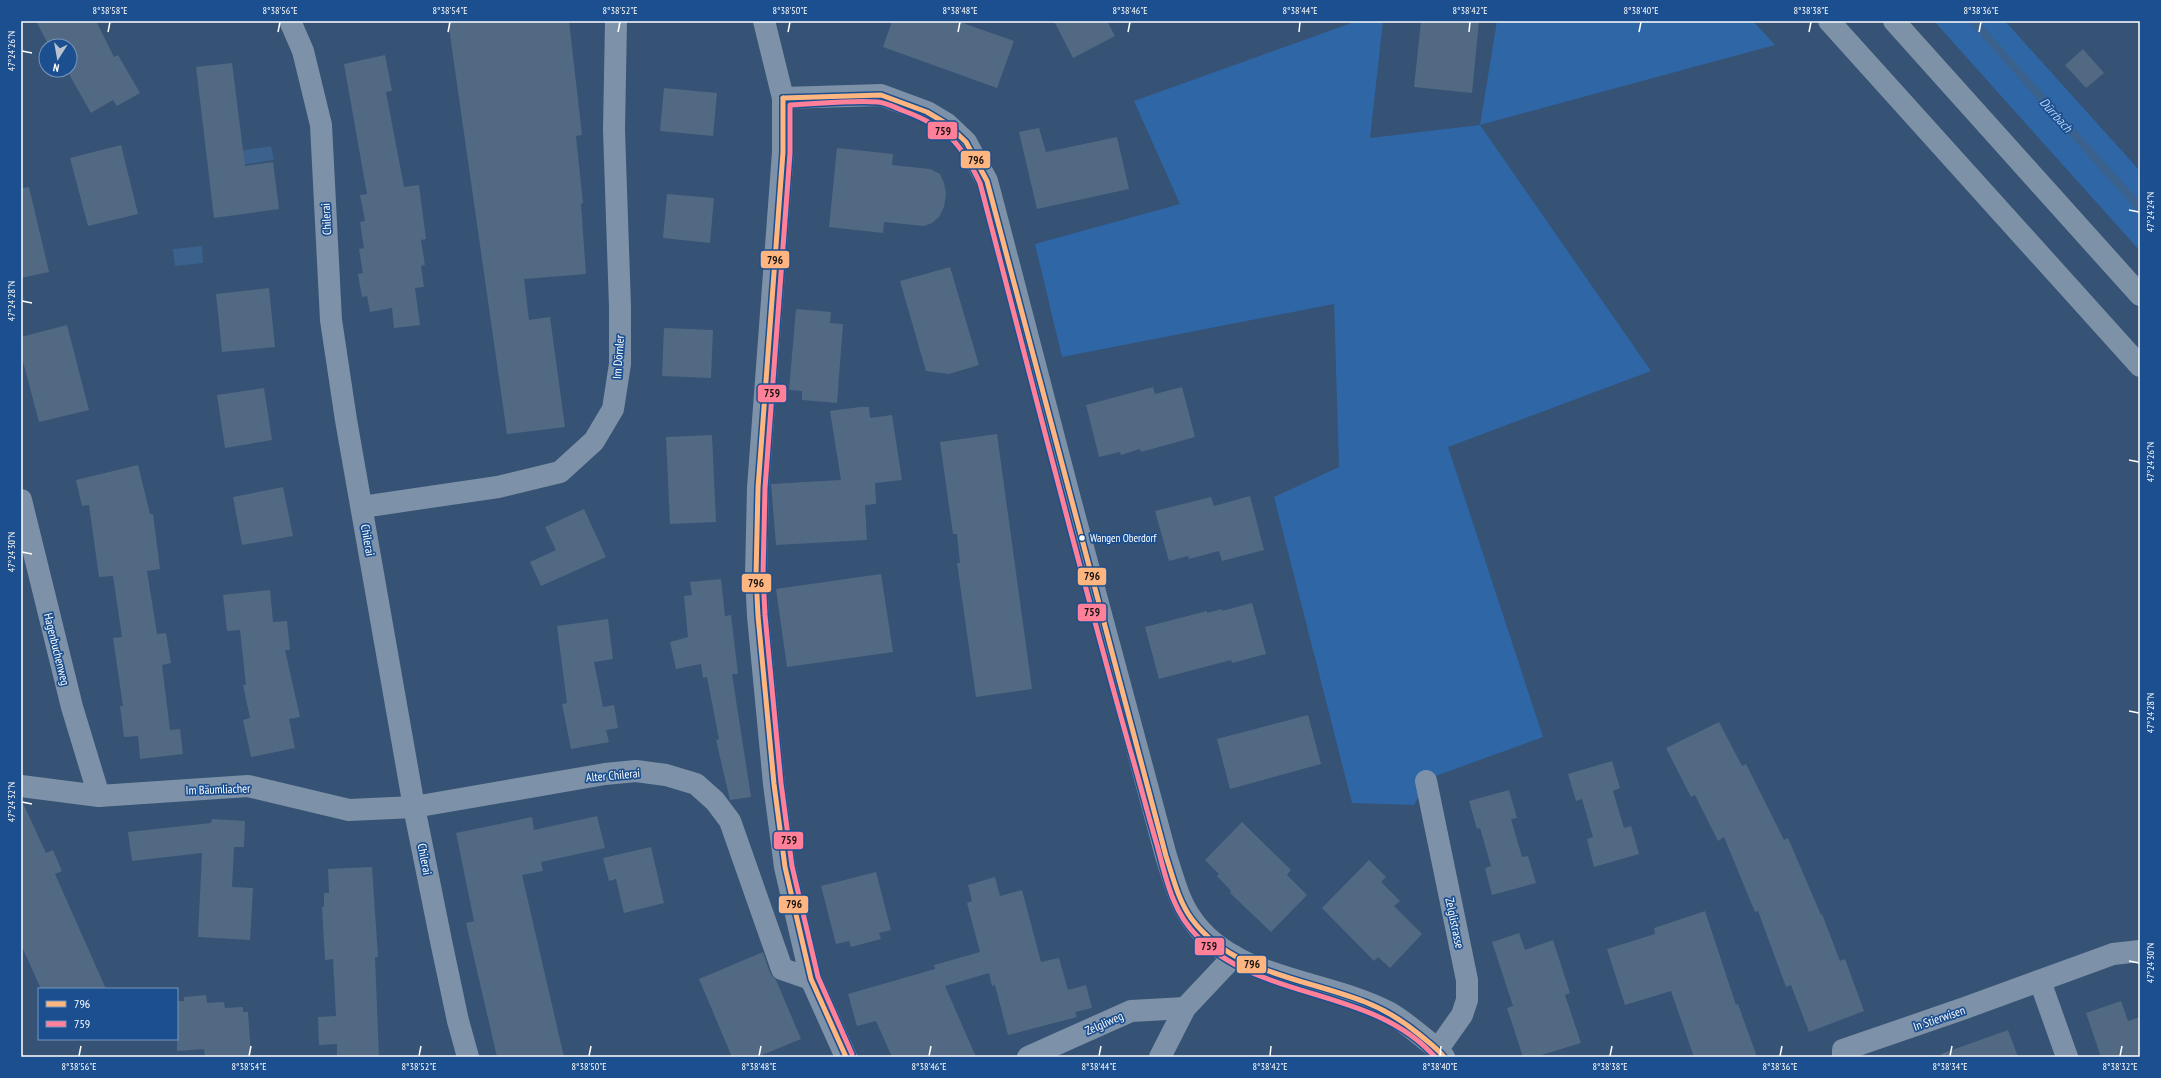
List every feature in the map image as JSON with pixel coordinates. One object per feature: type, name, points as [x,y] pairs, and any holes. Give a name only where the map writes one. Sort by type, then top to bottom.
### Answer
[{"type":"highway","points":[[1829,21],[2140,366]]},
{"type":"highway","points":[[1894,21],[2140,295]]},
{"type":"street","name":"Chilerai","points":[[290,21],[303,51],[321,125],[331,320],[346,420],[414,807],[448,978],[468,1057]]},
{"type":"street","name":"Im Dörnler","points":[[362,507],[498,487],[560,472],[594,441],[613,409],[620,364],[620,299],[614,130],[616,21]]},
{"type":"street","points":[[764,21],[783,98],[783,152],[758,488],[756,576],[762,667],[785,867],[811,979],[846,1057]]},
{"type":"street","points":[[783,98],[881,95],[927,112],[947,124],[963,138],[978,162],[987,181],[1070,499],[1166,856],[1180,900],[1191,918],[1204,934],[1234,956],[1252,966],[1338,992],[1390,1013],[1441,1053]]},
{"type":"street","name":"Hagenbuchenweg","points":[[21,500],[72,707],[99,796]]},
{"type":"street","name":"Alter Chilerai","points":[[414,807],[605,774],[636,771],[666,775],[696,784],[715,801],[730,821],[782,969],[811,979]]},
{"type":"street","name":"Zelglistrasse","points":[[1426,781],[1467,980],[1467,1000],[1462,1015],[1441,1053]]},
{"type":"street","name":"Im Bäumliacher","points":[[21,786],[99,796],[248,786],[349,810],[414,807]]},
{"type":"street","name":"In Stierwisen","points":[[1844,1057],[1843,1050],[2113,954],[2140,951]]},
{"type":"street","points":[[1160,1057],[1185,1008],[1234,956]]},
{"type":"street","points":[[2040,981],[2067,1057]]},
{"type":"street","name":"Zelgliweg","points":[[1028,1057],[1131,1011],[1185,1008]]},
{"type":"shaded area","points":[[1357,21],[1383,21],[1370,138],[1480,125],[1651,371],[1448,447],[1543,737],[1419,782],[1421,792],[1414,805],[1352,803],[1274,497],[1339,467],[1334,304],[1062,357],[1035,244],[1180,204],[1134,101]]},
{"type":"shaded area","points":[[1497,21],[1753,21],[1775,45],[1480,125]]},
{"type":"shaded area","points":[[1934,21],[2005,21],[2140,171],[2140,251]]},
{"type":"shaded area","points":[[271,146],[274,160],[241,165],[239,151]]},
{"type":"shaded area","points":[[202,246],[203,263],[175,266],[173,249]]},
{"type":"building","points":[[36,21],[96,21],[114,57],[118,55],[140,93],[117,106],[113,100],[91,113],[71,78],[78,78],[78,38],[45,38]]},
{"type":"building","points":[[448,21],[569,21],[582,135],[576,136],[583,203],[581,204],[586,274],[524,279],[529,320],[550,317],[565,427],[507,434]]},
{"type":"building","points":[[892,21],[957,21],[1014,41],[997,88],[883,47]]},
{"type":"building","points":[[1054,21],[1107,21],[1115,36],[1073,58]]},
{"type":"building","points":[[1421,21],[1479,21],[1472,93],[1414,87]]},
{"type":"building","points":[[2083,49],[2104,73],[2086,88],[2065,65]]},
{"type":"building","points":[[385,55],[392,91],[386,92],[404,187],[419,185],[426,239],[421,240],[425,265],[421,266],[424,287],[415,288],[420,325],[394,328],[392,308],[370,312],[367,296],[362,297],[358,274],[363,273],[359,249],[364,248],[360,222],[365,221],[360,195],[367,194],[344,64]]},
{"type":"building","points":[[232,63],[245,166],[273,162],[279,209],[214,218],[196,67]]},
{"type":"building","points":[[664,88],[717,93],[713,136],[660,131]]},
{"type":"building","points":[[1039,128],[1046,152],[1117,137],[1129,189],[1037,209],[1019,132]]},
{"type":"building","points":[[121,145],[138,214],[88,226],[70,158]]},
{"type":"building","points":[[837,148],[893,154],[892,165],[930,169],[940,174],[944,183],[946,194],[944,207],[939,217],[932,223],[924,226],[884,222],[883,233],[829,227]]},
{"type":"building","points":[[29,187],[49,272],[21,278],[21,188]]},
{"type":"building","points":[[667,194],[714,198],[710,243],[663,238]]},
{"type":"building","points":[[950,267],[979,365],[949,374],[926,371],[900,281]]},
{"type":"building","points":[[269,288],[275,347],[222,352],[216,294]]},
{"type":"building","points":[[796,309],[831,312],[830,323],[843,324],[837,403],[802,400],[802,391],[789,390]]},
{"type":"building","points":[[67,325],[89,410],[39,422],[21,354],[21,337]]},
{"type":"building","points":[[664,328],[713,330],[711,378],[662,376]]},
{"type":"building","points":[[1153,387],[1155,394],[1182,387],[1195,437],[1141,452],[1140,449],[1121,455],[1120,452],[1099,457],[1086,405]]},
{"type":"building","points":[[264,388],[272,440],[225,448],[217,395]]},
{"type":"building","points":[[869,407],[870,418],[892,415],[902,480],[875,483],[876,504],[865,505],[867,540],[776,545],[771,484],[841,480],[830,411]]},
{"type":"building","points":[[997,434],[1032,689],[976,697],[957,563],[960,563],[957,534],[953,534],[940,442]]},
{"type":"building","points":[[712,435],[716,522],[670,524],[666,437]]},
{"type":"building","points":[[138,465],[150,514],[153,514],[160,569],[147,571],[157,634],[166,633],[171,663],[162,665],[170,730],[180,729],[183,754],[140,759],[138,736],[124,737],[120,706],[123,706],[113,638],[122,637],[113,576],[99,577],[89,505],[82,506],[76,480]]},
{"type":"building","points":[[283,487],[293,536],[242,545],[233,497]]},
{"type":"building","points":[[1250,496],[1264,550],[1222,561],[1219,551],[1189,559],[1188,556],[1169,561],[1155,511],[1211,497],[1214,506]]},
{"type":"building","points":[[584,509],[606,557],[541,586],[530,562],[556,550],[545,527]]},
{"type":"building","points":[[881,574],[893,652],[787,667],[776,589]]},
{"type":"building","points":[[721,579],[725,616],[731,615],[738,674],[732,674],[751,797],[730,800],[716,740],[719,739],[707,677],[703,678],[701,664],[676,669],[670,642],[688,637],[684,596],[692,595],[690,582]]},
{"type":"building","points":[[270,590],[273,622],[287,621],[290,650],[285,650],[300,717],[289,719],[295,748],[251,757],[243,720],[250,718],[243,685],[246,685],[240,630],[227,631],[223,595]]},
{"type":"building","points":[[1252,603],[1266,654],[1232,663],[1231,660],[1159,679],[1145,627],[1207,611],[1207,613],[1222,609],[1222,611]]},
{"type":"building","points":[[608,619],[613,659],[594,662],[603,707],[614,705],[618,728],[606,730],[609,742],[571,749],[562,704],[567,703],[557,626]]},
{"type":"building","points":[[1308,715],[1321,764],[1230,789],[1217,739]]},
{"type":"building","points":[[1719,722],[1742,766],[1746,764],[1784,840],[1788,838],[1821,915],[1822,914],[1840,961],[1845,959],[1864,1011],[1809,1032],[1791,985],[1786,987],[1758,911],[1755,912],[1724,837],[1718,841],[1695,795],[1691,797],[1666,748]]},
{"type":"building","points":[[1612,761],[1620,788],[1613,791],[1624,828],[1631,826],[1639,854],[1594,867],[1587,839],[1593,837],[1582,799],[1576,801],[1568,774]]},
{"type":"building","points":[[1509,790],[1517,818],[1511,819],[1522,857],[1528,856],[1536,883],[1492,895],[1485,868],[1491,866],[1480,828],[1477,829],[1469,801]]},
{"type":"building","points":[[21,799],[46,853],[53,850],[62,871],[55,874],[106,988],[41,988],[21,945]]},
{"type":"building","points":[[597,816],[605,848],[541,862],[543,871],[522,875],[564,1057],[497,1057],[466,923],[474,921],[456,833],[532,817],[534,830]]},
{"type":"building","points":[[212,819],[245,821],[244,847],[234,847],[232,887],[253,888],[250,940],[198,937],[202,853],[132,861],[128,832],[211,823]]},
{"type":"building","points":[[1242,822],[1291,870],[1287,875],[1307,895],[1271,932],[1230,893],[1231,891],[1217,876],[1219,874],[1205,860]]},
{"type":"building","points":[[651,847],[664,903],[624,913],[616,879],[609,881],[603,858]]},
{"type":"building","points":[[1369,860],[1386,877],[1381,882],[1400,901],[1394,906],[1422,934],[1390,968],[1378,957],[1374,961],[1322,908]]},
{"type":"building","points":[[372,867],[378,957],[375,957],[379,1057],[337,1057],[337,1044],[319,1045],[318,1017],[336,1016],[333,959],[325,960],[322,907],[324,907],[324,893],[329,893],[328,869]]},
{"type":"building","points":[[876,872],[891,930],[879,933],[881,939],[851,947],[849,941],[836,944],[821,886]]},
{"type":"building","points":[[995,877],[1000,896],[1022,890],[1041,962],[1059,958],[1068,990],[1086,985],[1092,1008],[1075,1012],[1077,1017],[1008,1035],[995,985],[992,986],[989,973],[945,986],[976,1057],[892,1057],[876,1021],[857,1026],[848,994],[935,969],[934,965],[980,952],[967,903],[972,901],[968,885]]},
{"type":"building","points":[[1705,911],[1736,1005],[1738,1004],[1757,1057],[1694,1057],[1671,991],[1625,1005],[1607,949],[1655,934],[1654,928]]},
{"type":"building","points":[[1519,933],[1525,950],[1553,940],[1570,993],[1565,995],[1581,1043],[1535,1057],[1523,1057],[1507,1008],[1513,1006],[1492,942]]},
{"type":"building","points":[[763,952],[770,973],[776,980],[801,1039],[757,1057],[732,1057],[699,979]]},
{"type":"building","points":[[206,995],[207,1003],[224,1002],[225,1008],[243,1007],[243,1012],[248,1012],[251,1056],[205,1057],[204,1049],[177,1051],[178,1001],[184,1001],[184,997]]},
{"type":"building","points":[[2121,1001],[2128,1021],[2140,1017],[2140,1057],[2101,1057],[2086,1013]]},
{"type":"building","points":[[2008,1030],[2018,1057],[1942,1057],[1941,1054]]},
{"type":"waterway","name":"Dürrbach","points":[[1973,21],[2140,208]]},
{"type":"transit line","name":"796","points":[[783,98],[881,95],[927,112],[947,124],[966,142],[987,181],[1166,856],[1179,896],[1186,911],[1208,937],[1227,951],[1248,963],[1294,980],[1365,1002],[1380,1009],[1394,1016],[1414,1030],[1444,1057]]},
{"type":"transit line","name":"796","points":[[783,98],[783,152],[758,488],[756,576],[758,616],[774,784],[785,867],[811,979],[846,1057]]},
{"type":"transit line","name":"759","points":[[852,1054],[818,977],[792,866],[781,783],[765,615],[763,576],[765,488],[790,153],[790,105],[878,102],[919,117],[942,130],[959,147],[980,183],[1114,691],[1167,882],[1181,916],[1197,936],[1223,957],[1252,973],[1283,985],[1349,1005],[1380,1017],[1409,1034],[1435,1057]]},
{"type":"place","name":"Wangen Oberdorf","points":[[1082,538]]}]
